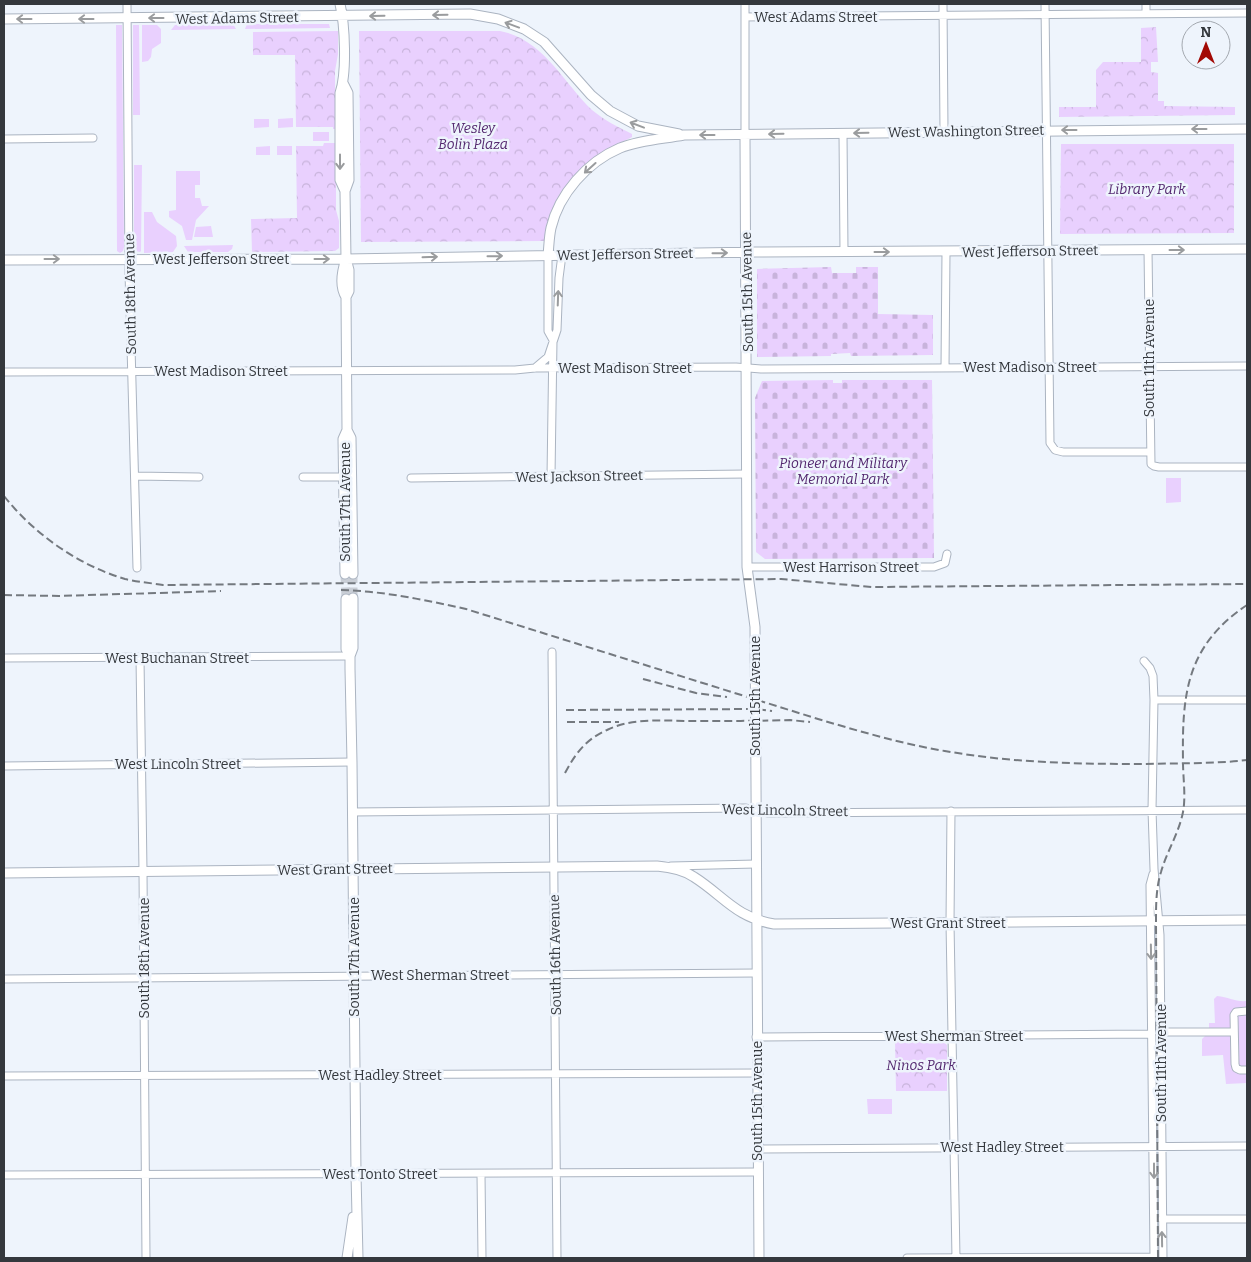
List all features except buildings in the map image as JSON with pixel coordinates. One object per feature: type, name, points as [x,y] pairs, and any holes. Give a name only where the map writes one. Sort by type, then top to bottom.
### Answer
[{"type":"main road","points":[[340,4],[343,16]]},
{"type":"main road","points":[[343,16],[347,4]]},
{"type":"main road","name":"West Adams Street","points":[[4,19],[470,14]]},
{"type":"main road","name":"West Washington Street","points":[[470,14],[498,20],[524,29],[544,42],[598,102],[615,114],[638,126],[684,136]]},
{"type":"main road","name":"South 17th Avenue","points":[[343,16],[343,84],[348,93],[349,180],[345,190],[346,259],[342,270],[342,291],[346,297],[347,430],[343,439],[347,477],[349,574]]},
{"type":"main road","name":"West Washington Street","points":[[548,255],[551,228],[557,210],[569,188],[593,165],[619,149],[633,144],[684,136],[1247,129]]},
{"type":"main road","name":"South 15th Avenue","points":[[745,135],[748,567],[755,627],[756,1037],[759,1258]]},
{"type":"main road","name":"West Jefferson Street","points":[[4,260],[346,259],[746,252],[1247,249]]},
{"type":"main road","name":"South 17th Avenue","points":[[349,598],[346,649],[350,656],[354,1076],[358,1258]]},
{"type":"main road","name":"West Grant Street","points":[[4,872],[666,867],[693,876],[731,907],[756,920],[774,924],[1247,920]]},
{"type":"main road","points":[[347,1258],[356,1174]]},
{"type":"street","name":"South 18th Avenue","points":[[127,4],[129,259],[137,568]]},
{"type":"street","points":[[745,4],[745,135]]},
{"type":"street","points":[[943,4],[944,132]]},
{"type":"street","points":[[1045,4],[1049,439],[1053,448],[1063,452],[1150,452]]},
{"type":"street","points":[[1146,4],[1146,14]]},
{"type":"street","name":"West Adams Street","points":[[745,17],[1247,13]]},
{"type":"street","points":[[843,133],[844,252]]},
{"type":"street","points":[[4,139],[93,138]]},
{"type":"street","name":"South 11th Avenue","points":[[1148,250],[1150,452],[1152,465],[1159,467],[1247,467]]},
{"type":"street","points":[[945,368],[946,252]]},
{"type":"street","points":[[548,255],[548,331],[553,340],[551,476]]},
{"type":"street","points":[[535,368],[548,357],[557,330],[562,255]]},
{"type":"street","name":"West Madison Street","points":[[4,372],[1247,366]]},
{"type":"street","name":"West Jackson Street","points":[[411,478],[747,474]]},
{"type":"street","points":[[135,476],[199,477]]},
{"type":"street","points":[[303,477],[347,477]]},
{"type":"street","name":"West Harrison Street","points":[[748,567],[934,567],[944,563],[947,554]]},
{"type":"street","name":"South 16th Avenue","points":[[552,652],[553,867],[557,1073],[557,1258]]},
{"type":"street","name":"West Buchanan Street","points":[[4,658],[350,656]]},
{"type":"street","name":"South 18th Avenue","points":[[140,658],[144,871],[146,1258]]},
{"type":"street","name":"South 11th Avenue","points":[[1144,661],[1150,668],[1153,676],[1152,810],[1155,922],[1161,1032],[1154,1258]]},
{"type":"street","points":[[1154,700],[1247,700]]},
{"type":"street","name":"West Lincoln Street","points":[[4,766],[352,762]]},
{"type":"street","name":"West Lincoln Street","points":[[352,812],[745,808],[768,813],[1247,810]]},
{"type":"street","points":[[951,811],[950,923],[956,1258]]},
{"type":"street","name":"West Grant Street","points":[[666,867],[756,864]]},
{"type":"street","name":"South 11th Avenue","points":[[1155,922],[1152,1034],[1163,1258]]},
{"type":"street","name":"West Sherman Street","points":[[4,978],[756,973]]},
{"type":"street","points":[[1247,1010],[1236,1012],[1234,1015],[1236,1068],[1247,1070]]},
{"type":"street","points":[[1161,1032],[1234,1032]]},
{"type":"street","name":"West Sherman Street","points":[[756,1037],[1152,1034]]},
{"type":"street","name":"West Hadley Street","points":[[4,1076],[354,1076],[557,1073],[757,1074]]},
{"type":"street","name":"West Hadley Street","points":[[757,1149],[1247,1146]]},
{"type":"street","name":"West Tonto Street","points":[[4,1175],[757,1172]]},
{"type":"street","points":[[481,1174],[482,1258]]},
{"type":"street","points":[[1162,1219],[1247,1219]]},
{"type":"street","points":[[907,1258],[1154,1258]]},
{"type":"green space","points":[[233,24],[236,29],[171,30],[175,25]]},
{"type":"green space","points":[[247,24],[329,24],[330,28],[245,29]]},
{"type":"green space","points":[[116,25],[122,25],[124,247],[120,253],[117,251]]},
{"type":"green space","points":[[133,25],[139,25],[140,115],[133,115]]},
{"type":"green space","points":[[142,25],[157,25],[161,29],[161,43],[152,49],[151,57],[148,61],[142,62]]},
{"type":"green space","points":[[1156,27],[1158,62],[1151,62],[1151,72],[1158,73],[1158,101],[1164,101],[1164,106],[1235,107],[1235,115],[1059,117],[1059,107],[1096,107],[1096,70],[1103,62],[1141,62],[1141,28]]},
{"type":"green space","points":[[338,31],[335,92],[339,129],[333,129],[333,127],[296,127],[295,55],[253,55],[253,32]]},
{"type":"green space","name":"Wesley Bolin Plaza","points":[[359,31],[500,31],[515,36],[540,52],[592,110],[632,134],[632,137],[600,155],[574,177],[555,205],[548,222],[544,241],[361,242]]},
{"type":"green space","points":[[293,118],[293,127],[278,128],[278,119]]},
{"type":"green space","points":[[254,119],[269,119],[269,127],[254,128]]},
{"type":"green space","points":[[313,132],[329,132],[329,141],[313,141]]},
{"type":"green space","points":[[324,143],[339,143],[336,150],[336,210],[339,221],[339,248],[335,251],[252,252],[251,219],[297,218],[296,146],[323,146]]},
{"type":"green space","name":"Library Park","points":[[1061,144],[1234,144],[1234,233],[1060,234]]},
{"type":"green space","points":[[270,146],[270,155],[256,155],[256,147]]},
{"type":"green space","points":[[277,146],[292,146],[292,155],[277,155]]},
{"type":"green space","points":[[134,165],[142,165],[140,252],[134,249]]},
{"type":"green space","points":[[176,171],[200,171],[200,185],[195,185],[195,198],[200,198],[202,206],[209,206],[196,220],[192,240],[186,240],[182,226],[169,217],[169,211],[176,210]]},
{"type":"green space","points":[[144,212],[152,212],[157,222],[176,236],[177,246],[173,252],[144,253]]},
{"type":"green space","points":[[211,226],[213,237],[194,237],[196,227]]},
{"type":"green space","points":[[233,245],[232,249],[228,252],[188,252],[184,246]]},
{"type":"green space","points":[[831,267],[832,273],[856,273],[856,267],[878,267],[878,314],[933,315],[933,355],[851,356],[850,353],[831,354],[831,356],[757,357],[757,269]]},
{"type":"green space","name":"Pioneer and Military Memorial Park","points":[[833,380],[833,383],[842,383],[842,380],[932,380],[934,558],[765,559],[756,552],[755,398],[762,381]]},
{"type":"green space","points":[[1166,478],[1181,478],[1181,502],[1166,503]]},
{"type":"green space","points":[[1217,996],[1247,1001],[1247,1083],[1226,1084],[1223,1055],[1202,1056],[1202,1039],[1209,1032],[1209,1023],[1215,1023],[1214,999]]},
{"type":"green space","name":"Ninos Park","points":[[942,1040],[947,1045],[947,1091],[896,1091],[895,1041]]},
{"type":"green space","points":[[867,1099],[892,1099],[892,1114],[868,1114]]},
{"type":"tunnel","points":[[345,574],[346,599]]},
{"type":"tunnel","points":[[353,574],[353,598]]},
{"type":"railway","points":[[4,496],[29,523],[74,557],[125,579],[163,585],[781,579],[872,587],[1247,584]]},
{"type":"railway","points":[[341,590],[388,594],[466,609],[818,719],[917,746],[975,756],[1023,761],[1145,764],[1247,760]]},
{"type":"railway","points":[[4,595],[59,596],[221,591]]},
{"type":"railway","points":[[1158,1258],[1157,890],[1159,878],[1183,812],[1184,715],[1192,673],[1211,637],[1247,605]]},
{"type":"railway","points":[[643,679],[696,693],[727,697]]},
{"type":"railway","points":[[566,710],[755,709],[772,711]]},
{"type":"railway","points":[[565,773],[577,753],[593,738],[607,730],[627,723],[661,720],[790,720],[810,722]]},
{"type":"railway","points":[[567,722],[619,722]]}]
